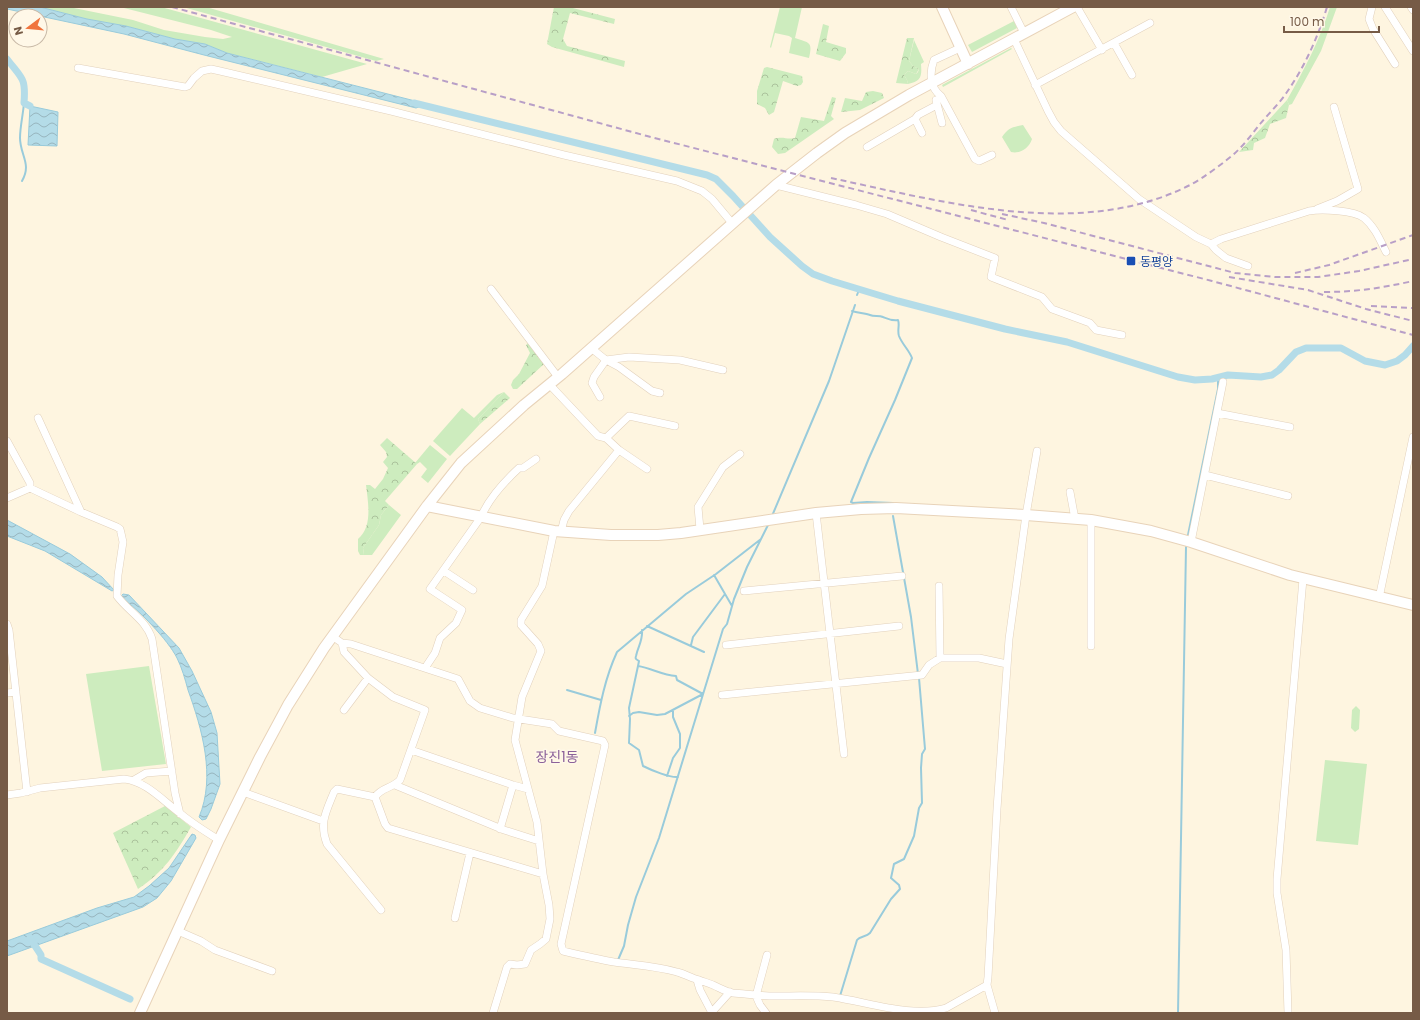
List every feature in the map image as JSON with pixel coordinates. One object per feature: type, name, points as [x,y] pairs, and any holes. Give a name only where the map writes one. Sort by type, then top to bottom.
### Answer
[{"type":"main road","points":[[942,7],[968,64]]},
{"type":"main road","points":[[140,1013],[219,840],[260,757],[288,705],[332,636],[461,462],[755,202],[817,153],[845,133],[909,95],[934,88],[968,64],[1073,7]]},
{"type":"main road","points":[[427,506],[558,531],[612,535],[681,533],[816,513],[861,509],[896,508],[1091,520],[1151,531],[1191,542],[1303,579],[1413,605]]},
{"type":"street","points":[[1011,7],[1024,33]]},
{"type":"street","points":[[1077,7],[1102,50]]},
{"type":"street","points":[[1372,7],[1369,19],[1373,29],[1395,64]]},
{"type":"street","points":[[1385,7],[1413,51]]},
{"type":"street","points":[[1035,85],[1150,23]]},
{"type":"street","points":[[1014,39],[1035,85],[1054,122],[1061,131],[1139,199],[1196,237],[1211,244],[1226,258],[1248,266]]},
{"type":"street","points":[[1114,43],[1132,75]]},
{"type":"street","points":[[942,123],[937,105],[931,69],[934,60],[960,48]]},
{"type":"street","points":[[78,68],[185,87],[188,86],[198,74],[207,70],[220,71],[677,181],[702,191],[736,220]]},
{"type":"street","points":[[934,88],[941,96],[975,159],[978,161],[992,155]]},
{"type":"street","points":[[867,147],[915,120],[918,115],[937,105]]},
{"type":"street","points":[[1211,244],[1228,236],[1315,210],[1337,201],[1358,189],[1334,107]]},
{"type":"street","points":[[915,120],[922,133]]},
{"type":"street","points":[[776,185],[856,204],[887,214],[995,258],[991,277],[1042,297],[1052,309],[1090,323],[1096,330],[1122,335]]},
{"type":"street","points":[[1315,210],[1359,215],[1364,218],[1376,232],[1386,252]]},
{"type":"street","points":[[491,289],[558,376]]},
{"type":"street","points":[[591,348],[652,391],[660,393]]},
{"type":"street","points":[[600,396],[592,384],[594,377],[606,360],[629,357],[680,360],[723,370]]},
{"type":"street","points":[[1191,542],[1223,382]]},
{"type":"street","points":[[549,384],[598,436],[606,438],[619,450],[647,469]]},
{"type":"street","points":[[1217,414],[1290,428]]},
{"type":"street","points":[[606,438],[629,416],[675,426]]},
{"type":"street","points":[[38,418],[81,512]]},
{"type":"street","points":[[1379,598],[1413,437]]},
{"type":"street","points":[[7,441],[30,483],[30,488]]},
{"type":"street","points":[[493,1013],[507,967],[510,964],[525,964],[531,950],[546,939],[550,919],[537,822],[515,740],[522,697],[542,652],[538,644],[521,625],[521,620],[542,586],[558,531],[569,511],[619,450]]},
{"type":"street","points":[[994,1013],[987,985],[1007,664],[1026,515],[1037,451]]},
{"type":"street","points":[[700,529],[698,507],[723,467],[740,454]]},
{"type":"street","points":[[426,668],[435,653],[440,638],[456,623],[462,610],[430,589],[481,517],[486,506],[507,480],[519,468],[523,468],[536,459]]},
{"type":"street","points":[[1205,475],[1288,496]]},
{"type":"street","points":[[7,498],[30,488],[120,529],[123,542],[118,575],[117,596],[144,624],[151,635],[180,814]]},
{"type":"street","points":[[1070,492],[1075,519]]},
{"type":"street","points":[[816,513],[844,754]]},
{"type":"street","points":[[1091,520],[1091,646]]},
{"type":"street","points":[[444,571],[473,590]]},
{"type":"street","points":[[744,591],[902,576]]},
{"type":"street","points":[[1288,1013],[1286,950],[1277,894],[1277,879],[1303,579]]},
{"type":"street","points":[[939,586],[940,658]]},
{"type":"street","points":[[7,624],[9,630],[27,792]]},
{"type":"street","points":[[726,645],[899,626]]},
{"type":"street","points":[[332,636],[342,643],[352,644],[458,679],[470,701],[480,708],[518,718],[552,724],[559,731],[603,741],[605,745],[564,928],[561,944],[563,951],[611,962],[659,967],[687,974],[697,980],[712,984],[730,992],[756,996],[810,995],[832,997],[910,1011],[928,1012],[946,1008],[969,997],[987,985]]},
{"type":"street","points":[[342,643],[344,652],[368,678],[393,697],[425,710],[400,780],[395,786],[379,792],[375,797]]},
{"type":"street","points":[[722,695],[922,675],[929,666],[940,658],[979,658],[1007,664]]},
{"type":"street","points":[[344,710],[368,678]]},
{"type":"street","points":[[7,693],[16,692]]},
{"type":"street","points":[[411,750],[513,786],[528,789]]},
{"type":"street","points":[[134,780],[146,773],[172,771]]},
{"type":"street","points":[[7,795],[27,792],[40,788],[124,779],[134,780],[191,822],[219,840]]},
{"type":"street","points":[[395,786],[500,828],[539,841]]},
{"type":"street","points":[[500,828],[513,786]]},
{"type":"street","points":[[375,797],[337,789],[334,792],[323,821],[323,834],[327,844],[381,910]]},
{"type":"street","points":[[243,792],[323,821]]},
{"type":"street","points":[[375,797],[385,824],[388,828],[543,874]]},
{"type":"street","points":[[455,918],[470,853]]},
{"type":"street","points":[[178,931],[201,941],[215,950],[272,971]]},
{"type":"street","points":[[766,1013],[756,996],[767,955]]},
{"type":"street","points":[[697,980],[700,990],[712,1013],[730,992]]},
{"type":"green space","points":[[40,7],[69,7],[133,20],[164,30],[223,39],[232,37],[211,30],[120,7],[161,7],[367,64],[322,77],[227,53],[205,44],[175,39],[126,26],[87,19]]},
{"type":"green space","points":[[183,7],[206,7],[384,59],[376,61]]},
{"type":"green space","points":[[554,7],[569,7],[615,19],[614,24],[570,13],[563,39],[567,46],[625,61],[624,67],[552,47],[547,44]]},
{"type":"green space","points":[[780,7],[802,7],[795,38],[809,44],[809,58],[789,53],[792,38],[789,36],[775,33],[771,48],[770,47]]},
{"type":"green space","points":[[1330,7],[1337,7],[1321,51],[1292,104],[1289,105],[1287,100],[1311,55]]},
{"type":"green space","points":[[1014,21],[1017,28],[972,52],[968,45]]},
{"type":"green space","points":[[823,24],[829,26],[826,42],[846,48],[846,53],[840,61],[816,54]]},
{"type":"green space","points":[[907,38],[914,38],[909,61],[913,66],[919,69],[916,74],[908,71],[904,75],[908,84],[896,83]]},
{"type":"green space","points":[[914,40],[924,62],[921,64],[920,78],[908,84],[904,75],[908,71],[916,74],[919,69],[913,66],[909,61]]},
{"type":"green space","points":[[1011,48],[1012,49],[943,87],[942,85]]},
{"type":"green space","points":[[767,67],[802,76],[803,82],[801,85],[797,86],[783,81],[774,112],[769,115],[765,108],[757,104],[757,91],[764,68]]},
{"type":"green space","points":[[873,91],[882,93],[884,98],[860,110],[841,112],[845,98],[862,101],[866,92]]},
{"type":"green space","points":[[832,97],[836,98],[831,116],[834,119],[785,153],[778,154],[772,147],[774,139],[795,138],[801,117],[824,121]]},
{"type":"green space","points":[[1287,100],[1289,105],[1286,118],[1270,124],[1265,138],[1254,143],[1253,150],[1239,152]]},
{"type":"green space","points":[[1023,125],[1032,139],[1031,142],[1024,150],[1011,152],[1002,137],[1011,128]]},
{"type":"green space","points":[[529,342],[544,364],[517,389],[513,389],[511,385],[513,380],[519,374],[530,353],[526,345]]},
{"type":"green space","points":[[504,392],[478,419],[480,424],[450,456],[433,441],[462,408],[474,418],[497,395]]},
{"type":"green space","points":[[504,392],[510,398],[480,424],[478,419]]},
{"type":"green space","points":[[387,438],[417,464],[385,501],[389,505],[381,515],[379,525],[363,548],[364,555],[360,555],[358,551],[358,539],[363,534],[368,521],[368,499],[366,485],[370,485],[375,489],[383,479],[388,468],[383,462],[387,457],[386,452],[380,445]]},
{"type":"green space","points":[[430,445],[447,459],[428,483],[421,477],[427,469],[420,462],[417,464],[415,463]]},
{"type":"green space","points":[[389,505],[401,515],[372,555],[364,555],[363,548],[379,525],[381,515]]},
{"type":"green space","points":[[149,666],[166,764],[102,771],[86,674]]},
{"type":"green space","points":[[1356,706],[1360,710],[1359,729],[1355,732],[1351,728],[1352,710]]},
{"type":"green space","points":[[1325,760],[1367,764],[1358,845],[1316,841]]},
{"type":"green space","points":[[165,806],[191,827],[169,861],[155,876],[138,889],[113,833]]},
{"type":"water","points":[[7,7],[44,8],[8,8],[7,9]]},
{"type":"water","points":[[48,9],[87,19],[126,26],[175,39],[205,44],[227,53],[427,104],[416,108],[124,34],[48,18]]},
{"type":"water","points":[[30,106],[58,112],[57,146],[28,145]]},
{"type":"water","points":[[7,520],[70,554],[102,577],[114,590],[112,591],[45,551],[7,536]]},
{"type":"water","points":[[123,594],[129,595],[179,648],[192,671],[211,712],[217,733],[220,784],[206,819],[202,820],[199,817],[204,802],[206,786],[207,770],[205,753],[198,721],[182,670],[177,658],[167,643],[144,617],[122,598],[121,596]]},
{"type":"water","points":[[192,834],[195,835],[196,838],[171,881],[157,898],[143,907],[7,956],[7,941],[97,908],[134,897],[169,868]]},
{"type":"waterway","points":[[7,59],[22,79],[24,88],[24,103],[30,106]]},
{"type":"waterway","points":[[22,181],[26,170],[26,164],[20,144],[20,130],[24,103]]},
{"type":"waterway","points":[[414,103],[707,175],[716,179],[770,237],[813,274],[898,301],[1005,329],[1067,342],[1178,377],[1195,380],[1212,379],[1228,375],[1261,377],[1272,375],[1279,370],[1296,352],[1306,348],[1341,348],[1365,361],[1385,365],[1397,361],[1413,346]]},
{"type":"waterway","points":[[857,295],[859,290]]},
{"type":"waterway","points":[[772,516],[829,381],[855,305]]},
{"type":"waterway","points":[[852,311],[898,320],[899,336],[912,358],[851,502],[893,503]]},
{"type":"waterway","points":[[1188,535],[1218,389],[1218,378]]},
{"type":"waterway","points":[[893,516],[911,617],[918,674]]},
{"type":"waterway","points":[[618,960],[624,946],[636,897],[659,838],[723,629],[727,624],[734,599],[747,567],[769,523]]},
{"type":"waterway","points":[[595,733],[606,682],[617,652],[686,594],[716,574],[761,539]]},
{"type":"waterway","points":[[1178,1013],[1186,547]]},
{"type":"waterway","points":[[714,575],[732,606]]},
{"type":"waterway","points":[[691,645],[693,637],[725,594]]},
{"type":"waterway","points":[[647,626],[704,652]]},
{"type":"waterway","points":[[642,630],[636,658],[639,661],[629,708],[629,743],[639,750],[643,766],[655,772],[678,777]]},
{"type":"waterway","points":[[638,666],[676,676],[677,680],[703,694]]},
{"type":"waterway","points":[[840,996],[857,940],[870,933],[891,899],[900,889],[899,885],[891,878],[894,864],[904,859],[914,836],[919,808],[922,803],[921,768],[922,754],[925,749],[919,678]]},
{"type":"waterway","points":[[567,690],[601,700]]},
{"type":"waterway","points":[[629,716],[633,713],[639,712],[657,715],[665,714],[703,694]]},
{"type":"waterway","points":[[667,776],[673,758],[680,748],[680,734],[673,717],[673,711]]},
{"type":"waterway","points":[[30,938],[41,955],[41,959],[130,999]]},
{"type":"railway","points":[[172,7],[647,136],[1212,281],[1413,335]]},
{"type":"railway","points":[[831,178],[920,197],[1013,211],[1060,213],[1106,210],[1150,201],[1192,184],[1208,174],[1241,147],[1281,100],[1294,82],[1310,51],[1327,7]]},
{"type":"railway","points":[[971,210],[1008,220]]},
{"type":"railway","points":[[1002,214],[1044,223],[1235,273],[1275,277],[1318,277],[1359,271],[1413,259]]},
{"type":"railway","points":[[1295,273],[1329,265],[1413,235]]},
{"type":"railway","points":[[1229,277],[1308,290],[1366,309],[1413,321]]},
{"type":"railway","points":[[1324,292],[1368,289],[1413,281]]},
{"type":"railway","points":[[1371,306],[1413,308]]},
{"type":"place","name":"동평양","points":[[1131,261]]},
{"type":"district","name":"장진1동","points":[[557,757]]}]
